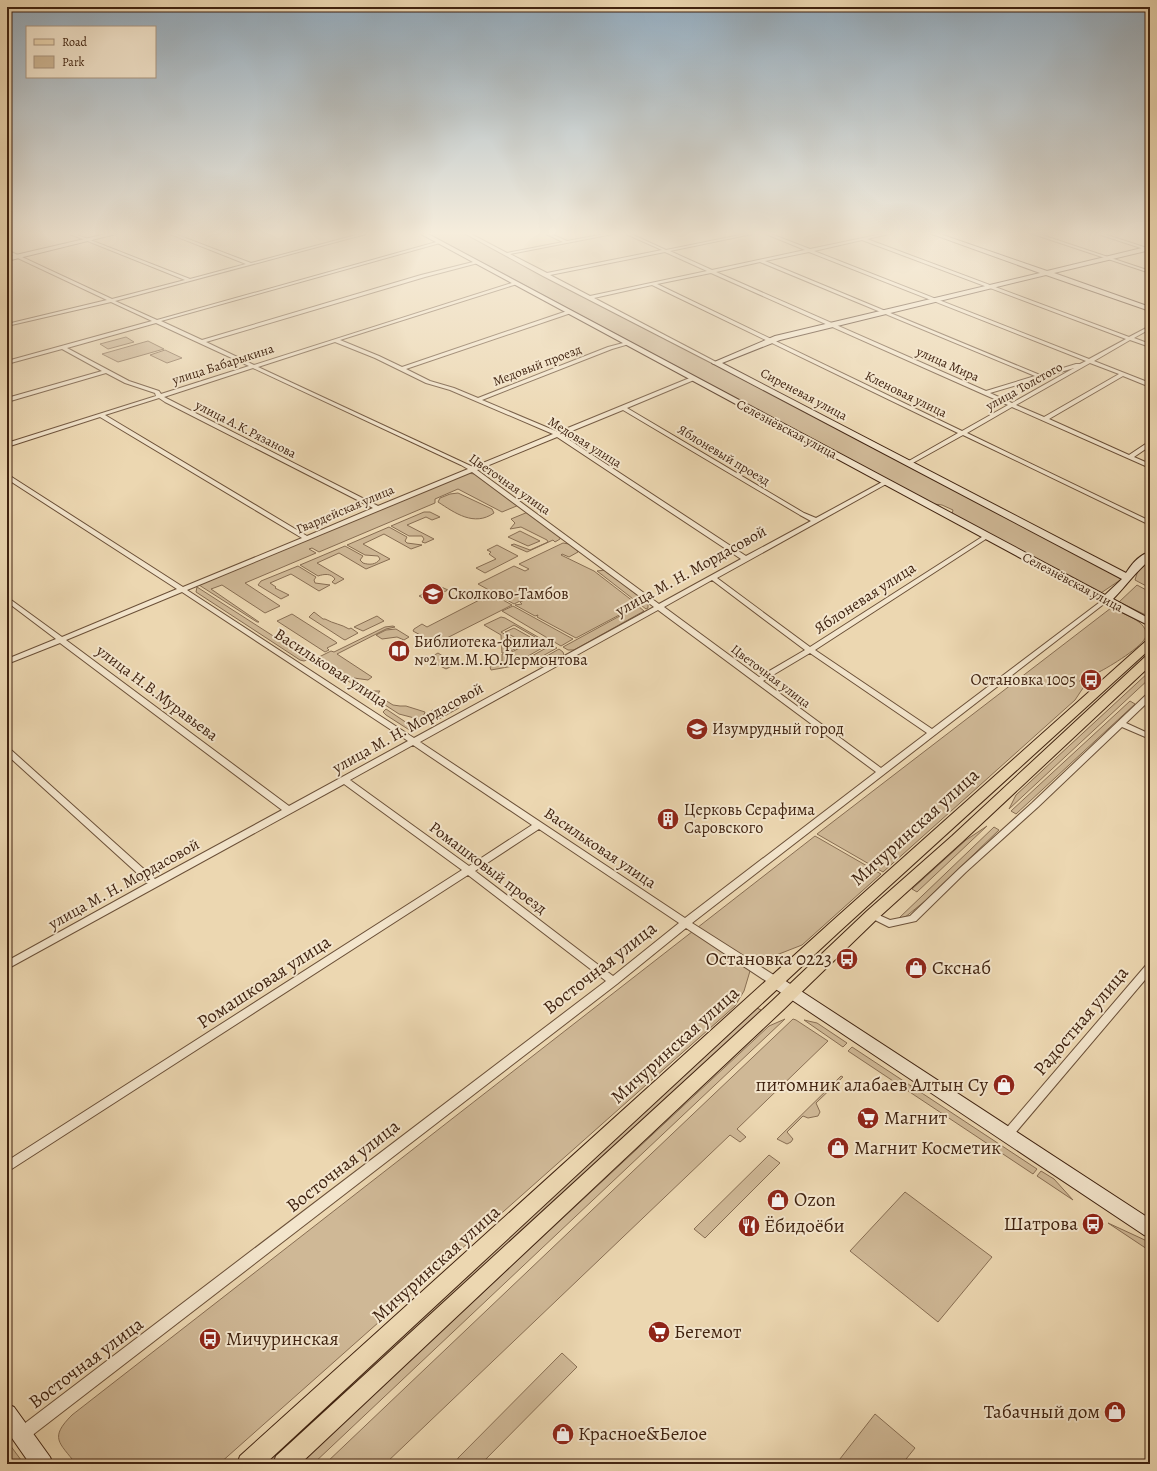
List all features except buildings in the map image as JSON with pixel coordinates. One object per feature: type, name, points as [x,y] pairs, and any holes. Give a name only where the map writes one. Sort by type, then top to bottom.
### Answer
[{"type":"main road","name":"Мичуринская улица","points":[[248,1464],[1150,643]]},
{"type":"main road","points":[[284,1464],[792,992],[872,914],[957,840],[1150,659]]},
{"type":"street","points":[[7,325],[103,303]]},
{"type":"street","name":"Цветочная улица","points":[[114,303],[202,342],[471,469],[567,538],[881,772]]},
{"type":"street","points":[[7,363],[220,303]]},
{"type":"street","points":[[202,342],[334,303]]},
{"type":"street","name":"улица Бабарыкина","points":[[7,445],[453,303]]},
{"type":"street","name":"Селезнёвская улица","points":[[552,303],[1150,623]]},
{"type":"street","name":"Сиреневая улица","points":[[601,303],[1127,578]]},
{"type":"street","name":"Кленовая улица","points":[[691,303],[1150,523]]},
{"type":"street","name":"улица Мира","points":[[782,303],[1150,466]]},
{"type":"street","points":[[862,303],[1039,376]]},
{"type":"street","points":[[716,363],[770,341],[924,303]]},
{"type":"street","points":[[942,303],[1150,385]]},
{"type":"street","points":[[1034,303],[1150,346]]},
{"type":"street","points":[[1135,303],[1150,308]]},
{"type":"street","points":[[402,369],[569,312]]},
{"type":"street","name":"улица Толстого","points":[[909,463],[1150,327]]},
{"type":"street","name":"Медовая улица","points":[[335,340],[428,382],[478,400],[557,434],[745,559]]},
{"type":"street","name":"Медовый проезд","points":[[478,400],[610,348],[627,343]]},
{"type":"street","points":[[62,347],[106,371]]},
{"type":"street","points":[[985,393],[1090,361]]},
{"type":"street","points":[[7,400],[106,371]]},
{"type":"street","name":"улица А.К.Рязанова","points":[[106,371],[127,382],[158,392],[159,396],[377,508]]},
{"type":"street","points":[[1045,419],[1123,374]]},
{"type":"street","name":"Гвардейская улица","points":[[7,662],[692,378]]},
{"type":"street","name":"Яблоневый проезд","points":[[622,407],[802,514],[815,520]]},
{"type":"street","points":[[102,415],[306,538]]},
{"type":"street","points":[[1129,457],[1150,443]]},
{"type":"street","name":"Васильковая улица","points":[[7,476],[414,741],[776,982]]},
{"type":"street","name":"улица М. Н. Мордасовой","points":[[7,965],[886,482]]},
{"type":"street","name":"Яблоневая улица","points":[[758,681],[810,650],[987,536]]},
{"type":"street","points":[[1106,600],[1114,593],[1134,568],[1150,555]]},
{"type":"street","points":[[712,577],[810,650],[933,733]]},
{"type":"street","name":"улица Н.В.Муравьева","points":[[7,599],[289,811]]},
{"type":"street","name":"Восточная улица","points":[[21,1435],[613,981],[881,772],[1106,600]]},
{"type":"street","points":[[872,914],[889,924],[913,919],[963,870],[1150,696]]},
{"type":"street","points":[[1120,724],[1150,736]]},
{"type":"street","points":[[7,751],[155,884]]},
{"type":"street","name":"Ромашковый проезд","points":[[344,780],[468,870],[613,981]]},
{"type":"street","name":"Ромашковая улица","points":[[7,1168],[539,825]]},
{"type":"street","name":"Радостная улица","points":[[1008,1135],[1150,968]]},
{"type":"street","points":[[776,982],[1150,1229]]},
{"type":"street","points":[[7,1414],[43,1464]]},
{"type":"green space","points":[[557,303],[596,303],[1123,578],[1101,593],[952,514],[953,510],[942,505],[934,504]]},
{"type":"green space","points":[[126,337],[134,342],[108,349],[100,344]]},
{"type":"green space","points":[[148,341],[164,349],[118,362],[102,354]]},
{"type":"green space","points":[[165,350],[182,358],[167,363],[150,355]]},
{"type":"green space","points":[[467,473],[475,474],[519,505],[502,512],[458,489],[435,499],[435,503],[319,552],[312,548],[309,549],[316,553],[245,583],[280,606],[265,613],[222,585],[211,589],[259,622],[199,585]]},
{"type":"green space","points":[[458,493],[492,509],[494,513],[487,517],[472,519],[458,514],[438,502],[440,498]]},
{"type":"green space","points":[[424,512],[430,512],[440,517],[432,520],[426,517],[407,525],[434,539],[425,543],[422,542],[424,539],[422,536],[409,536],[391,526]]},
{"type":"green space","points":[[528,512],[560,537],[560,539],[555,542],[553,540],[527,552],[511,545],[514,544],[530,550],[548,542],[547,540],[521,527],[510,529],[515,523],[511,519]]},
{"type":"green space","points":[[389,527],[407,537],[405,541],[407,543],[422,545],[411,549],[384,534],[363,544],[390,559],[366,569],[339,553],[317,563],[344,579],[335,584],[332,582],[335,579],[332,576],[325,574],[318,576],[300,565],[345,546],[363,556],[360,560],[363,563],[374,563],[380,559],[378,556],[365,555],[347,545]]},
{"type":"green space","points":[[520,531],[540,541],[528,546],[508,537]]},
{"type":"green space","points":[[563,543],[569,544],[578,552],[569,557],[562,554],[561,555],[594,571],[638,605],[576,638],[537,617],[538,615],[535,616],[515,605],[522,604],[520,602],[537,594],[536,593],[514,604],[478,584],[514,566],[525,571],[529,569],[519,564]]},
{"type":"green space","points":[[497,545],[518,556],[485,573],[476,568],[496,559],[489,554],[491,552],[487,550]]},
{"type":"green space","points":[[1150,560],[1150,588],[1135,580],[1138,570]]},
{"type":"green space","points":[[298,566],[316,577],[314,580],[315,583],[330,585],[319,591],[291,574],[270,583],[276,587],[275,588],[289,595],[281,599],[258,585],[261,581]]},
{"type":"green space","points":[[605,570],[648,603],[648,608],[646,609],[597,571]]},
{"type":"green space","points":[[1137,585],[1150,592],[1150,617],[1119,602]]},
{"type":"green space","points":[[439,586],[448,590],[427,600],[419,596]]},
{"type":"green space","points":[[197,587],[309,659],[304,661],[300,660],[196,592]]},
{"type":"green space","points":[[485,590],[512,605],[437,643],[413,631],[422,624],[427,627],[489,595],[483,591]]},
{"type":"green space","points":[[513,606],[573,639],[561,646],[502,611]]},
{"type":"green space","points":[[638,606],[644,611],[574,650],[568,650],[563,647]]},
{"type":"green space","points":[[1111,608],[1142,624],[1146,632],[1144,640],[1118,661],[1099,672],[1094,670],[1079,681],[1085,685],[1075,700],[883,872],[817,834]]},
{"type":"green space","points":[[314,612],[323,619],[349,629],[351,628],[358,633],[345,640],[309,617]]},
{"type":"green space","points":[[292,614],[337,643],[327,648],[329,650],[325,652],[277,621]]},
{"type":"green space","points":[[377,616],[384,621],[363,631],[354,627]]},
{"type":"green space","points":[[501,617],[505,618],[557,648],[530,663],[491,670],[490,667],[502,661],[502,654],[507,654],[521,662],[548,647],[534,639],[507,653],[502,653],[501,635],[484,625]],"holes":[[[514,625],[535,637],[521,644],[501,632]]]},
{"type":"green space","points":[[385,627],[395,627],[386,629],[337,654],[372,677],[368,680],[354,678],[353,682],[351,683],[315,659],[331,651],[334,652]]},
{"type":"green space","points":[[514,628],[530,637],[521,641],[505,632]]},
{"type":"green space","points":[[396,629],[409,637],[404,640],[397,637],[382,639],[376,635],[386,630]]},
{"type":"green space","points":[[533,641],[544,647],[521,660],[510,653]]},
{"type":"green space","points":[[559,649],[564,655],[552,662],[539,667],[531,665]]},
{"type":"green space","points":[[438,653],[456,664],[446,669],[433,662],[436,660],[431,657]]},
{"type":"green space","points":[[1150,671],[1150,678],[1009,809],[1016,795]]},
{"type":"green space","points":[[380,691],[377,695],[393,705],[406,706],[425,712],[422,720],[399,714],[365,692]]},
{"type":"green space","points":[[1130,701],[1135,704],[1016,814],[1011,811]]},
{"type":"green space","points":[[452,706],[459,706],[459,708],[439,719],[428,720],[432,710],[452,709]]},
{"type":"green space","points":[[386,709],[416,729],[411,731],[386,715],[383,712]]},
{"type":"green space","points":[[987,826],[917,892],[912,889],[966,840]]},
{"type":"green space","points":[[994,827],[999,830],[925,901],[904,918],[899,918]]},
{"type":"green space","points":[[815,836],[881,874],[802,945],[756,963],[750,971],[744,991],[735,1006],[219,1464],[76,1464],[61,1445],[59,1440],[61,1429],[72,1415]]},
{"type":"green space","points":[[757,1008],[761,1010],[760,1012],[269,1464],[257,1464]]},
{"type":"green space","points":[[785,1019],[313,1464],[299,1464],[769,1026]]},
{"type":"green space","points":[[793,1019],[828,1041],[737,1129],[746,1137],[740,1142],[730,1135],[385,1464],[325,1464]]},
{"type":"green space","points":[[804,1020],[817,1023],[847,1043],[843,1047]]},
{"type":"green space","points":[[852,1047],[1037,1169],[1033,1174],[848,1051]]},
{"type":"green space","points":[[841,1076],[843,1077],[816,1103],[820,1112],[818,1116],[808,1118],[803,1116],[787,1132],[793,1139],[791,1142],[787,1144],[777,1139]]},
{"type":"green space","points":[[769,1155],[780,1163],[705,1238],[694,1229]]},
{"type":"green space","points":[[1041,1171],[1054,1179],[1073,1200],[1037,1176]]},
{"type":"green space","points":[[905,1192],[992,1257],[938,1322],[850,1251]]},
{"type":"green space","points":[[1108,1223],[1150,1243],[1150,1251]]},
{"type":"green space","points":[[562,1353],[577,1367],[481,1464],[456,1464],[458,1458]]},
{"type":"green space","points":[[875,1414],[915,1448],[902,1464],[836,1464]]},
{"type":"green space","points":[[7,1441],[24,1464],[7,1464]]},
{"type":"place","name":"Сколково-Тамбов","points":[[433,594]]},
{"type":"place","name":"Библиотека-филиал №2 им.М.Ю.Лермонтова","points":[[399,651]]},
{"type":"place","name":"Остановка 1005","points":[[1091,680]]},
{"type":"place","name":"Изумрудный город","points":[[697,729]]},
{"type":"place","name":"Церковь Серафима Саровского","points":[[668,819]]},
{"type":"place","name":"Остановка 0223","points":[[847,959]]},
{"type":"place","name":"Скснаб","points":[[916,968]]},
{"type":"place","name":"питомник алабаев Алтын Су","points":[[1004,1085]]},
{"type":"place","name":"Магнит","points":[[868,1118]]},
{"type":"place","name":"Магнит Косметик","points":[[838,1148]]},
{"type":"place","name":"Ozon","points":[[778,1200]]},
{"type":"place","name":"Шатрова","points":[[1093,1224]]},
{"type":"place","name":"Ёбидоёби","points":[[749,1226]]},
{"type":"place","name":"Бегемот","points":[[659,1332]]},
{"type":"place","name":"Мичуринская","points":[[210,1339]]},
{"type":"place","name":"Табачный дом","points":[[1115,1412]]},
{"type":"place","name":"Красное&Белое","points":[[563,1434]]}]
